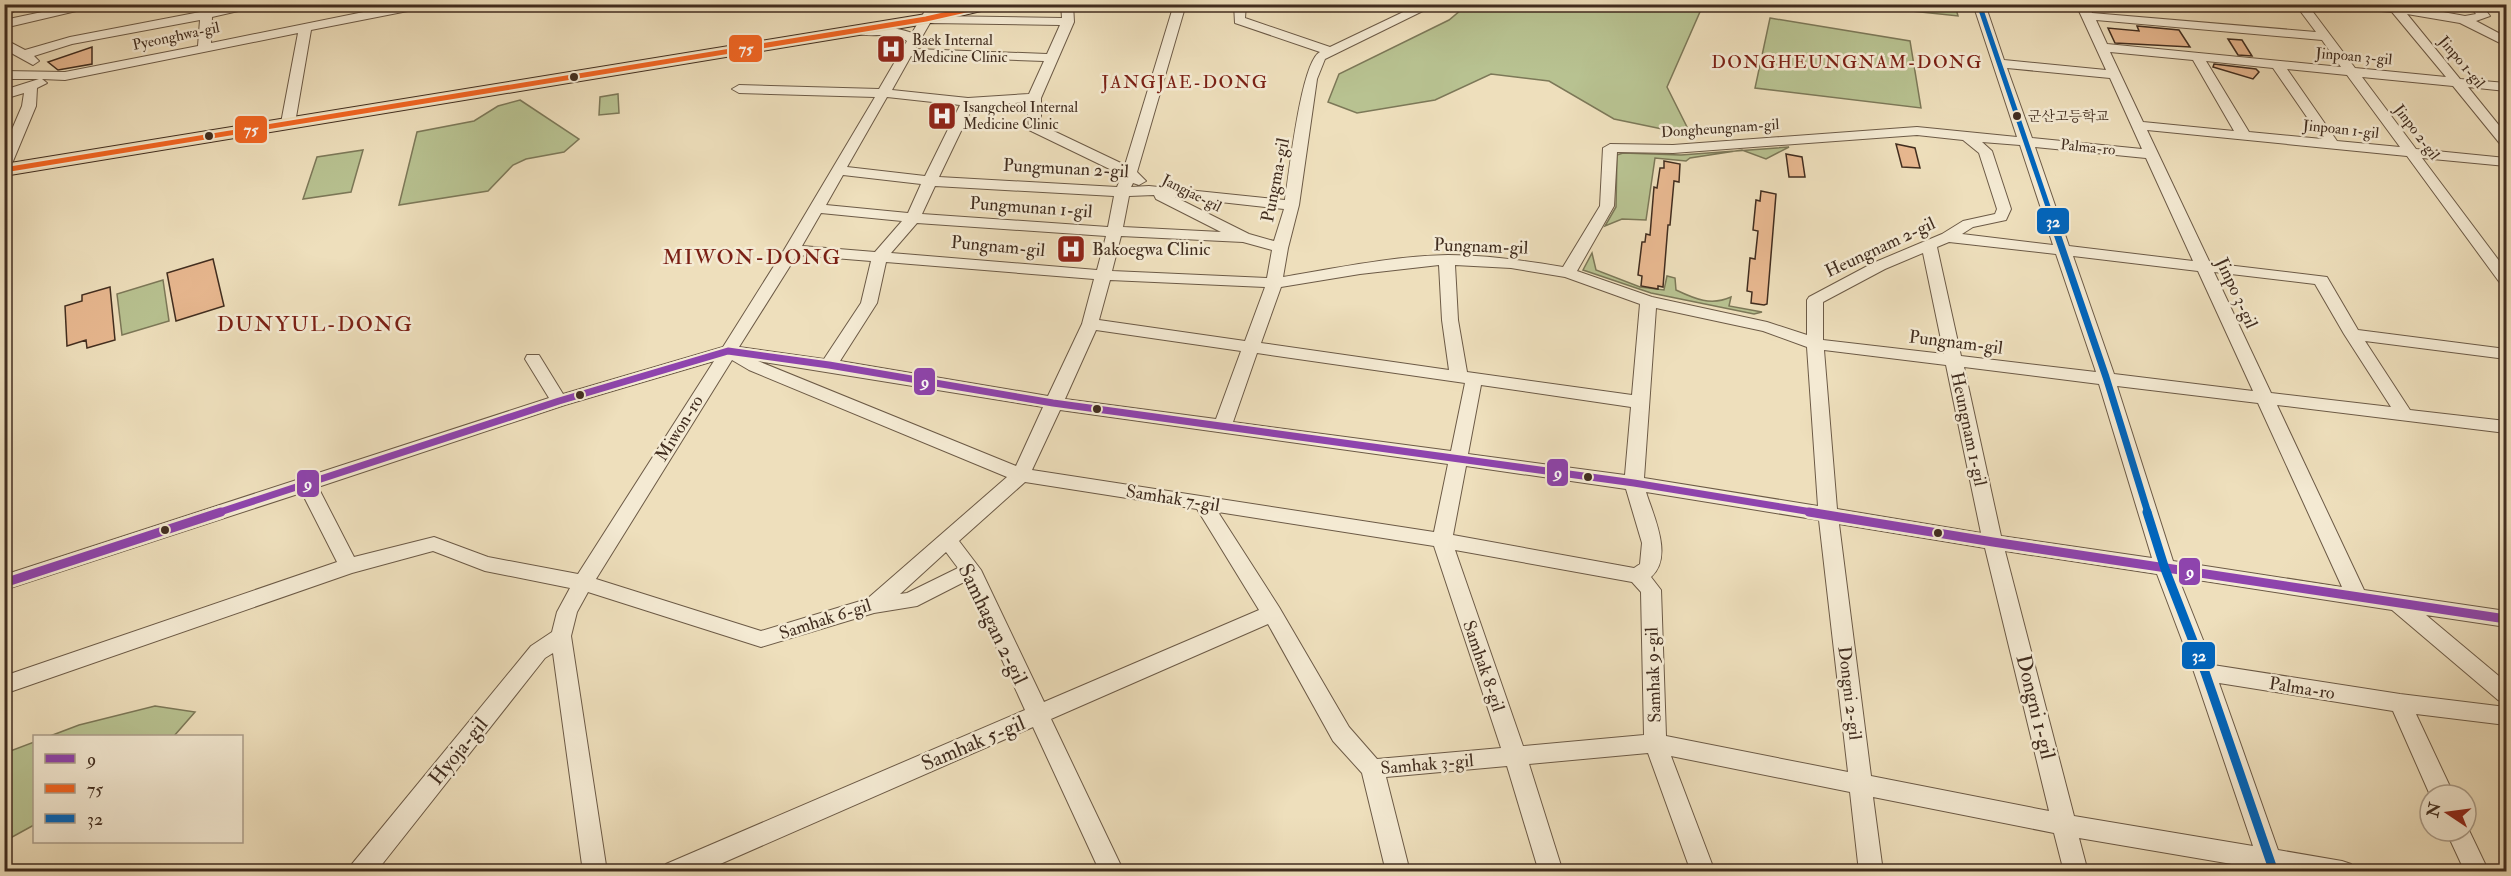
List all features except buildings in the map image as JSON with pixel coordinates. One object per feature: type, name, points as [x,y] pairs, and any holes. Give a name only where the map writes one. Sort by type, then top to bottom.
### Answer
[{"type":"main road","points":[[4,168],[855,30],[930,12],[992,4]]},
{"type":"street","points":[[4,14],[21,4]]},
{"type":"street","points":[[23,55],[73,25],[100,4]]},
{"type":"street","points":[[4,24],[73,25],[263,4]]},
{"type":"street","points":[[336,4],[337,21]]},
{"type":"street","name":"Pyeonghwa-gil","points":[[4,75],[57,77],[423,4]]},
{"type":"street","name":"Jangjae-gil","points":[[1067,4],[1068,22],[1034,98],[1034,127],[1130,173],[1149,190],[1244,237],[1280,248]]},
{"type":"street","name":"Samhak 6-gil","points":[[4,685],[349,566],[434,544],[485,564],[583,583],[761,639],[874,605],[1021,474],[1090,324],[1122,192],[1130,173],[1180,4]]},
{"type":"street","points":[[1240,4],[1239,20],[1332,52]]},
{"type":"street","name":"Pungma-gil","points":[[1223,425],[1253,347],[1274,283],[1280,248],[1292,205],[1311,80],[1319,57],[1431,4]]},
{"type":"street","points":[[1979,4],[2106,377],[2165,569],[2205,672],[2271,865]]},
{"type":"street","points":[[2049,4],[2084,10],[2325,37]]},
{"type":"street","name":"Jinpo 2-gil","points":[[2301,4],[2506,280]]},
{"type":"street","points":[[2344,4],[2394,7],[2464,20],[2484,16],[2474,4]]},
{"type":"street","points":[[2434,4],[2506,42]]},
{"type":"street","name":"Jinpo 1-gil","points":[[2394,7],[2506,142]]},
{"type":"street","points":[[204,47],[206,10]]},
{"type":"street","name":"Jinpo 3-gil","points":[[2084,10],[2357,597]]},
{"type":"street","points":[[930,12],[1068,22]]},
{"type":"street","name":"Miwon-ro","points":[[596,872],[561,636],[567,612],[792,250],[930,12]]},
{"type":"street","points":[[288,123],[301,61],[305,27]]},
{"type":"street","points":[[855,30],[891,32],[909,36],[910,46],[1052,58]]},
{"type":"street","points":[[4,43],[57,77]]},
{"type":"street","name":"Jinpoan 3-gil","points":[[2102,47],[2506,87]]},
{"type":"street","points":[[2198,58],[2244,136]]},
{"type":"street","points":[[1998,63],[2114,75]]},
{"type":"street","points":[[2278,66],[2332,144]]},
{"type":"street","points":[[4,95],[57,77]]},
{"type":"street","points":[[4,168],[29,106],[31,87]]},
{"type":"street","points":[[739,89],[883,93],[968,102],[1034,98]]},
{"type":"street","points":[[829,365],[868,303],[880,255],[912,219],[968,102]]},
{"type":"street","name":"Jinpoan 1-gil","points":[[2137,125],[2506,162]]},
{"type":"street","name":"Dongheungnam-gil","points":[[1568,273],[1607,206],[1610,147],[1673,149],[1917,131],[2025,141]]},
{"type":"street","name":"Heungnam 2-gil","points":[[1828,514],[1815,344],[1815,300],[1879,266],[1947,237],[1968,224],[2001,217],[2004,209],[1985,152],[1967,136]]},
{"type":"street","name":"Palma-ro","points":[[2025,141],[2151,154]]},
{"type":"street","name":"Pungmunan 2-gil","points":[[838,170],[930,181],[1122,192],[1149,190],[1292,205]]},
{"type":"street","name":"Pungmunan 1-gil","points":[[815,208],[912,219],[1114,232],[1244,237]]},
{"type":"street","points":[[1947,237],[2321,280],[2352,334],[2405,415]]},
{"type":"street","name":"Heungnam 1-gil","points":[[1929,245],[1994,542]]},
{"type":"street","name":"Pungnam-gil","points":[[792,250],[1103,274],[1274,283],[1360,269],[1447,260],[1511,263],[1568,273],[1648,301],[1767,327],[1815,344],[1955,362],[2106,377],[2506,427]]},
{"type":"street","points":[[1447,260],[1449,320],[1467,378]]},
{"type":"street","points":[[1638,576],[1649,567],[1652,543],[1634,483],[1648,301]]},
{"type":"street","points":[[1090,324],[1639,402]]},
{"type":"street","points":[[2352,334],[2506,354]]},
{"type":"street","points":[[4,583],[301,488],[559,401],[728,351],[829,365],[1053,403],[1634,483],[2165,569],[2506,619]]},
{"type":"street","name":"Samhak 7-gil","points":[[728,351],[755,366],[1021,474],[1442,540],[1638,576]]},
{"type":"street","points":[[533,358],[559,401]]},
{"type":"street","name":"Samhak 8-gil","points":[[1467,378],[1442,540],[1515,756],[1551,872]]},
{"type":"street","points":[[301,488],[310,490],[349,566]]},
{"type":"street","name":"Samhak 3-gil","points":[[1202,502],[1272,613],[1341,734],[1372,769],[1655,743],[2271,865],[2342,872]]},
{"type":"street","name":"Dongni 2-gil","points":[[1828,514],[1871,872]]},
{"type":"street","name":"Samhagan 2-gil","points":[[948,541],[971,570],[1112,872]]},
{"type":"street","name":"Dongni 1-gil","points":[[1994,542],[2076,872]]},
{"type":"street","points":[[874,605],[910,600],[971,570]]},
{"type":"street","name":"Samhak 9-gil","points":[[1638,576],[1651,590],[1655,743],[1703,872]]},
{"type":"street","points":[[2398,603],[2506,694]]},
{"type":"street","name":"Samhak 5-gil","points":[[675,872],[1272,613]]},
{"type":"street","name":"Hyoja-gil","points":[[361,872],[538,652],[561,636]]},
{"type":"street","name":"Palma-ro","points":[[2205,672],[2400,703],[2506,716]]},
{"type":"street","points":[[2400,703],[2437,783]]},
{"type":"street","points":[[1372,769],[1398,872]]},
{"type":"street","points":[[2464,843],[2477,872]]},
{"type":"green space","points":[[1467,5],[1703,5],[1667,87],[1691,135],[1614,119],[1549,81],[1491,74],[1435,100],[1357,113],[1328,102],[1339,74],[1449,20]]},
{"type":"green space","points":[[1901,5],[1955,5],[1958,16],[1902,10]]},
{"type":"green space","points":[[1770,18],[1910,41],[1921,108],[1755,88]]},
{"type":"green space","points":[[618,94],[619,113],[599,115],[600,97]]},
{"type":"green space","points":[[520,100],[579,139],[564,152],[526,159],[513,165],[488,191],[399,205],[417,132],[474,121],[498,106]]},
{"type":"green space","points":[[1789,147],[1766,159],[1743,150]]},
{"type":"green space","points":[[363,150],[351,192],[303,199],[317,157]]},
{"type":"green space","points":[[1736,151],[1690,158],[1686,161],[1655,158],[1646,220],[1622,219],[1605,226],[1616,207],[1617,155],[1623,153],[1681,155]]},
{"type":"green space","points":[[1592,253],[1596,270],[1640,287],[1664,290],[1667,276],[1675,278],[1676,290],[1690,296],[1710,301],[1731,297],[1729,306],[1762,312],[1754,314],[1651,293],[1583,270]]},
{"type":"green space","points":[[163,280],[169,321],[122,335],[117,294]]},
{"type":"green space","points":[[155,706],[195,712],[175,735],[53,735],[79,725]]},
{"type":"green space","points":[[33,742],[33,826],[5,841],[5,753]]},
{"type":"transit line","name":"75","points":[[4,170],[926,19],[992,4]]},
{"type":"transit line","name":"32","points":[[1979,4],[2106,377],[2165,569],[2205,672],[2274,872]]},
{"type":"transit line","name":"9","points":[[4,583],[559,401],[728,351],[829,365],[1053,403],[1634,483],[1993,542],[2506,619]]},
{"type":"place","name":"Baek Internal Medicine Clinic","points":[[891,49]]},
{"type":"place","name":"Isangcheol Internal Medicine Clinic","points":[[942,116]]},
{"type":"place","name":"군산고등학교","points":[[2017,116]]},
{"type":"place","name":"Bakoegwa Clinic","points":[[1071,249]]},
{"type":"district","name":"DONGHEUNGNAM-DONG","points":[[1847,62]]},
{"type":"district","name":"JANGJAE-DONG","points":[[1185,82]]},
{"type":"district","name":"MIWON-DONG","points":[[752,257]]},
{"type":"district","name":"DUNYUL-DONG","points":[[315,324]]}]
